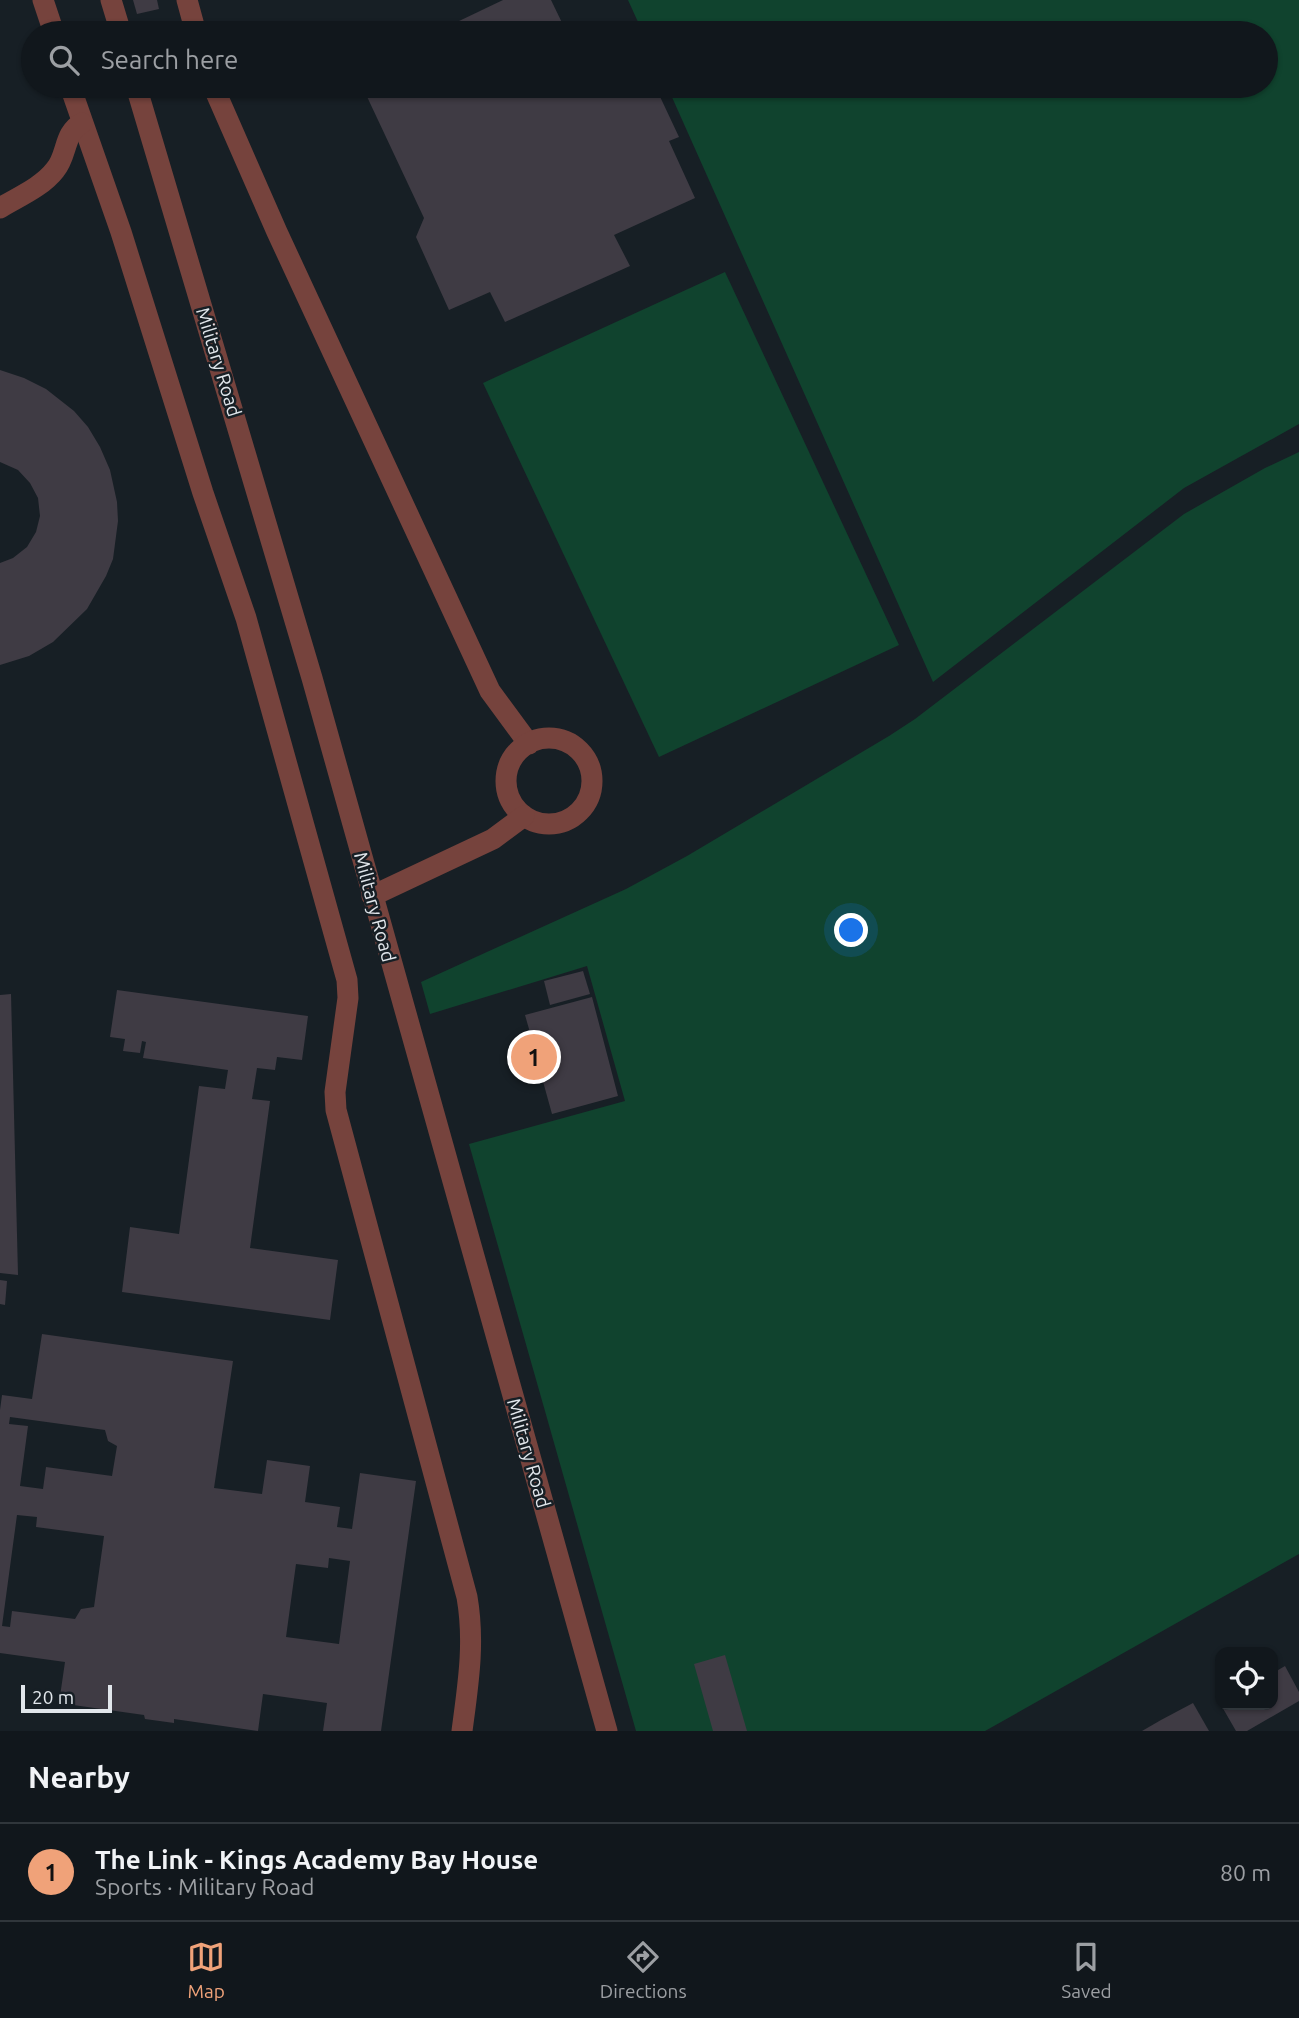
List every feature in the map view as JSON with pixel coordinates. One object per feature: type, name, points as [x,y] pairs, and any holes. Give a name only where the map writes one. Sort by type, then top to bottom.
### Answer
[{"type":"street","points":[[43,0],[50,21]]},
{"type":"street","points":[[111,0],[117,21]]},
{"type":"street","points":[[187,0],[193,21]]},
{"type":"street","points":[[74,98],[121,232],[203,493],[254,643],[347,980],[348,998],[335,1092],[336,1110],[467,1597],[472,1627],[471,1663],[462,1731]]},
{"type":"street","name":"Military Road","points":[[140,98],[252,469],[607,1731]]},
{"type":"street","points":[[218,98],[277,232],[490,691],[529,744]]},
{"type":"street","points":[[0,208],[36,187],[55,171],[72,131],[82,123]]},
{"type":"street","points":[[542,739],[569,743],[588,763],[592,777],[591,790],[586,804],[571,818],[551,824],[537,822],[524,816],[514,806],[506,779],[517,752],[529,744],[542,739]]},
{"type":"street","points":[[372,896],[492,839],[524,816]]},
{"type":"green space","points":[[628,0],[1299,0],[1299,424],[1184,488],[933,682],[672,98],[1278,98],[1278,21],[638,21]]},
{"type":"green space","points":[[725,272],[899,645],[659,757],[483,383]]},
{"type":"green space","points":[[1299,452],[1299,1554],[985,1731],[636,1731],[469,1144],[625,1101],[587,966],[430,1014],[421,982],[626,889],[687,856],[889,736],[1184,514]]},
{"type":"building","points":[[133,0],[157,0],[159,9],[137,14]]},
{"type":"building","points":[[503,0],[551,0],[561,21],[459,21]]},
{"type":"building","points":[[368,98],[661,98],[679,137],[669,141],[695,198],[614,235],[630,266],[505,322],[490,292],[449,310],[416,237],[424,218]]},
{"type":"building","points":[[0,370],[46,389],[74,411],[88,427],[110,470],[118,521],[113,559],[87,609],[53,642],[29,656],[0,665],[0,563],[13,558],[27,547],[36,532],[40,516],[38,498],[30,483],[18,470],[0,462]]},
{"type":"building","points":[[583,971],[590,994],[550,1005],[544,981]]},
{"type":"building","points":[[117,990],[308,1016],[302,1060],[277,1057],[275,1070],[257,1068],[252,1099],[270,1101],[250,1248],[338,1260],[330,1320],[122,1292],[130,1227],[179,1234],[199,1086],[225,1089],[228,1070],[143,1058],[146,1042],[142,1041],[140,1053],[123,1051],[125,1039],[110,1037]]},
{"type":"building","points":[[11,994],[18,1275],[0,1273],[0,995]]},
{"type":"building","points":[[592,997],[618,1096],[552,1114],[539,1067],[557,1062],[552,1045],[535,1050],[525,1015]]},
{"type":"building","points":[[0,1280],[7,1281],[5,1305],[0,1304]]},
{"type":"building","points":[[42,1334],[233,1361],[214,1488],[262,1494],[267,1460],[310,1466],[305,1502],[340,1507],[337,1527],[352,1529],[360,1473],[416,1481],[381,1731],[323,1731],[327,1703],[263,1694],[258,1731],[174,1719],[174,1723],[145,1719],[144,1715],[59,1703],[65,1662],[0,1653],[0,1410],[2,1395],[32,1399]],"holes":[[[10,1417],[105,1430],[108,1441],[117,1446],[112,1476],[46,1467],[43,1489],[20,1486],[28,1426],[9,1424]],[[17,1515],[37,1517],[36,1527],[104,1536],[94,1607],[81,1609],[75,1619],[12,1611],[10,1627],[2,1626]],[[329,1558],[350,1561],[339,1644],[286,1637],[296,1564],[328,1568]]]},
{"type":"building","points":[[725,1655],[747,1731],[713,1731],[694,1664]]},
{"type":"building","points":[[1285,1666],[1299,1692],[1299,1701],[1247,1731],[1236,1731],[1224,1710],[1278,1710],[1278,1670]]},
{"type":"building","points":[[1193,1703],[1209,1731],[1142,1731],[1161,1720]]},
{"type":"place","name":"The Link - Kings Academy Bay House","points":[[534,1057]]}]
